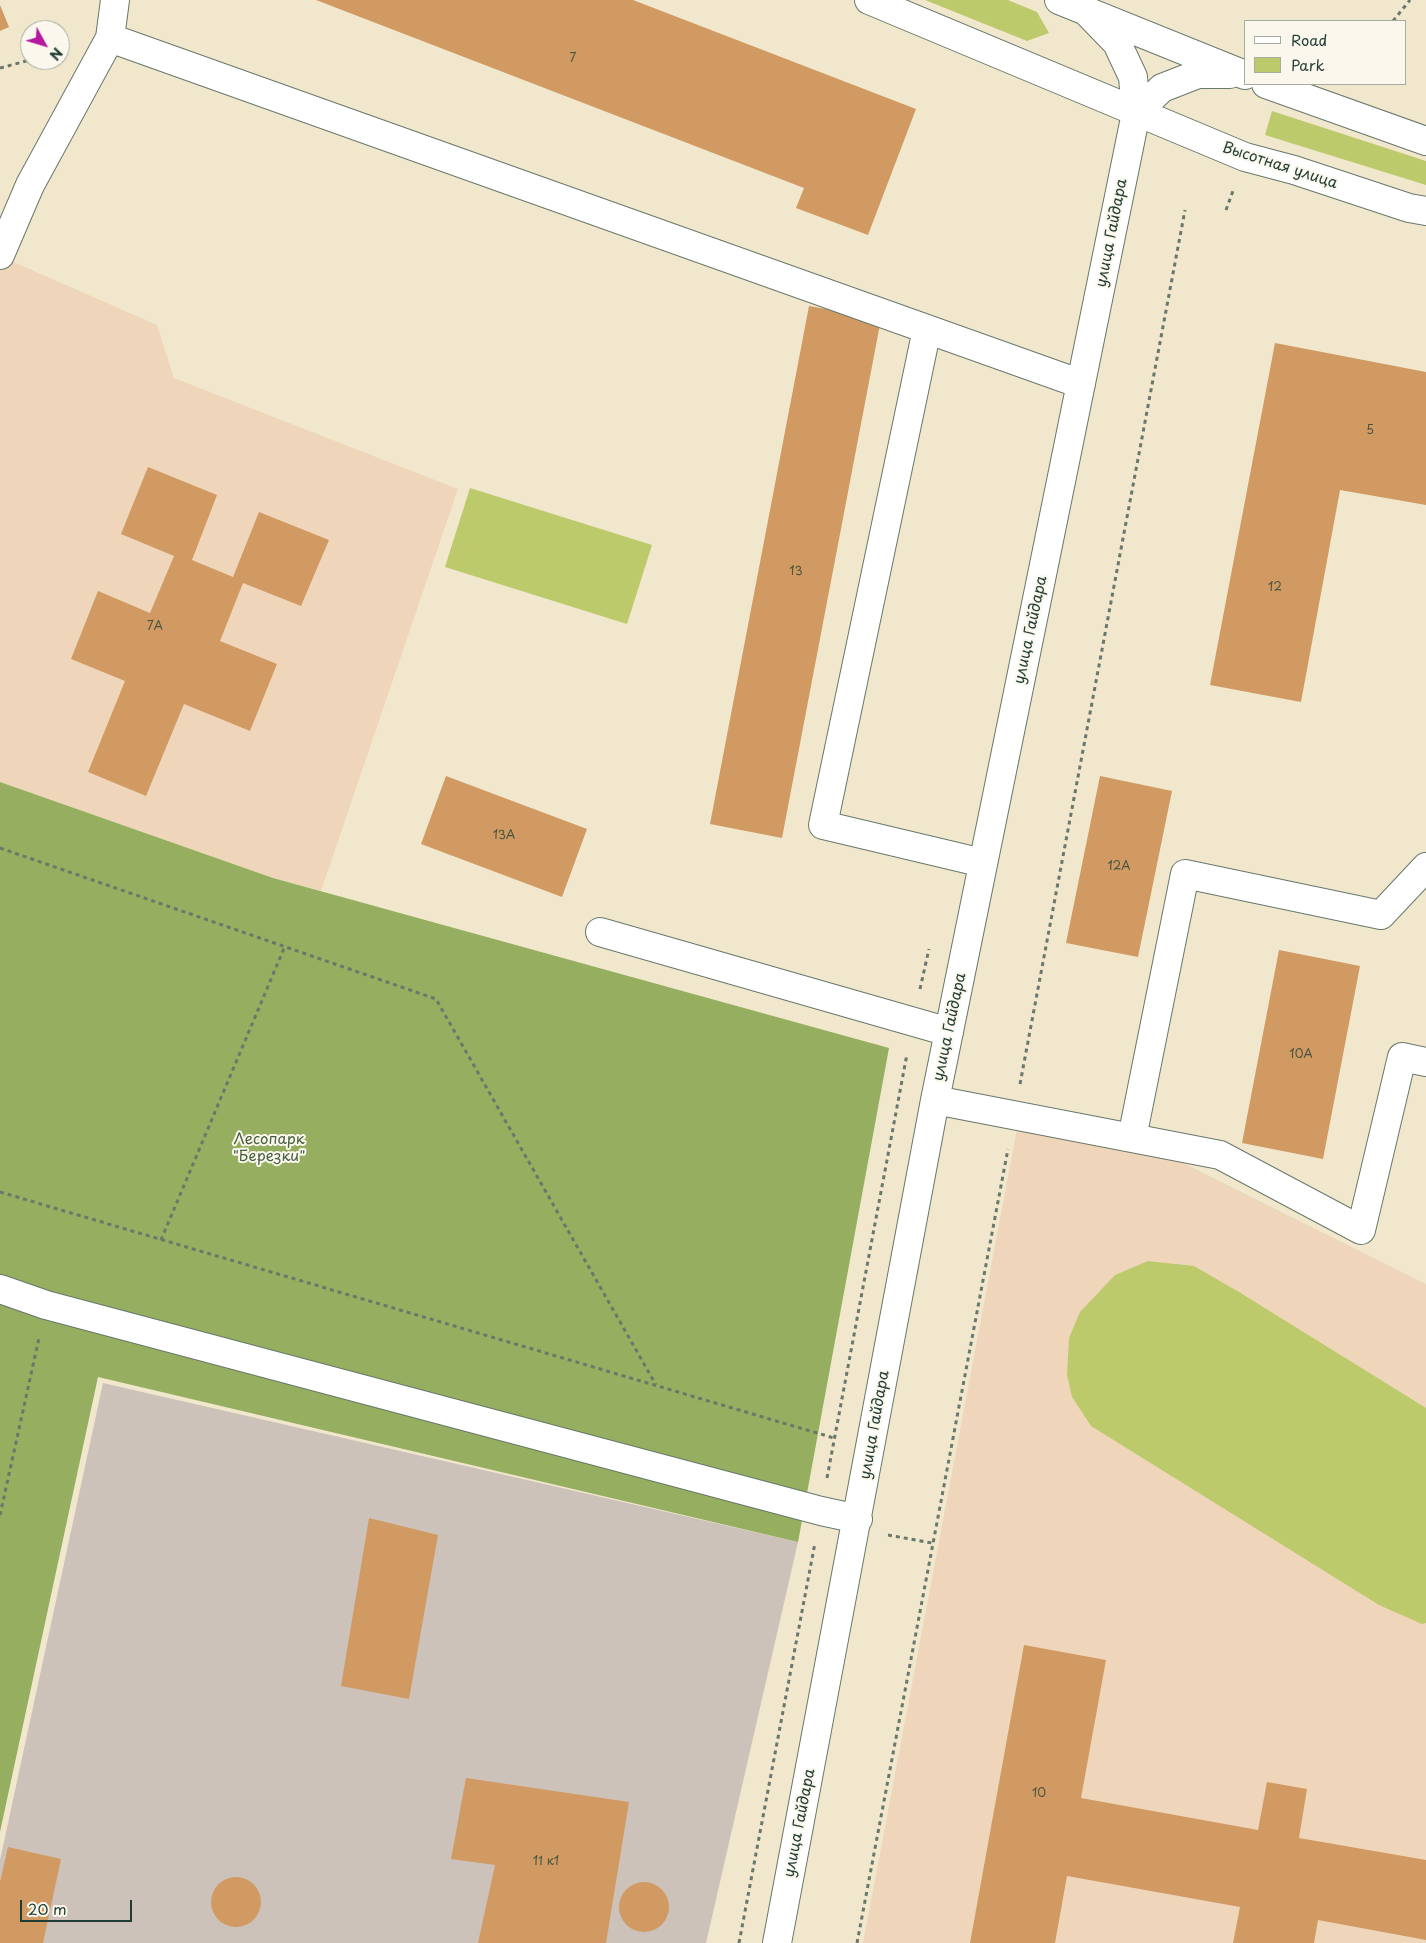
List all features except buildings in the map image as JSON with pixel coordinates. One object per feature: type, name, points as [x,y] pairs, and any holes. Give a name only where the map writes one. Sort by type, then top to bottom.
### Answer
[{"type":"street","points":[[0,255],[30,185],[110,38],[115,0]]},
{"type":"street","name":"Высотная улица","points":[[869,0],[1245,157],[1294,170],[1409,208],[1426,211]]},
{"type":"street","points":[[1059,0],[1243,75]]},
{"type":"street","points":[[1086,11],[1117,43],[1133,77],[1136,113]]},
{"type":"street","points":[[110,38],[1081,384]]},
{"type":"street","points":[[1136,113],[1162,88],[1198,74],[1243,75]]},
{"type":"street","points":[[1269,85],[1426,141]]},
{"type":"street","name":"улица Гайдара","points":[[777,1943],[858,1519],[935,1100],[1136,113]]},
{"type":"street","points":[[927,329],[823,825],[983,863]]},
{"type":"street","points":[[1132,1138],[1185,874],[1381,915],[1426,867]]},
{"type":"street","points":[[600,932],[949,1032]]},
{"type":"street","points":[[935,1100],[1220,1155],[1361,1230],[1402,1057],[1426,1062]]},
{"type":"street","points":[[0,1289],[46,1305],[821,1511],[858,1519]]},
{"type":"path","points":[[1394,20],[1410,0]]},
{"type":"path","points":[[0,68],[20,63]]},
{"type":"path","points":[[856,1943],[1185,210]]},
{"type":"path","points":[[0,848],[436,999],[656,1386]]},
{"type":"path","points":[[161,1240],[285,946]]},
{"type":"path","points":[[0,1192],[834,1438]]},
{"type":"path","points":[[0,1515],[46,1305]]},
{"type":"shaded area","points":[[0,256],[157,325],[174,378],[458,489],[321,891],[273,878],[0,782]]},
{"type":"shaded area","points":[[1017,1129],[1173,1158],[1426,1284],[1426,1943],[863,1943]]},
{"type":"shaded area","points":[[103,1383],[798,1542],[706,1943],[0,1943],[0,1860]]},
{"type":"green space","points":[[925,0],[1008,0],[1037,12],[1049,33],[1027,41]]},
{"type":"green space","points":[[1272,111],[1426,161],[1426,185],[1265,135]]},
{"type":"green space","points":[[470,488],[652,545],[627,624],[445,567]]},
{"type":"green space","name":"Лесопарк \"Березки\"","points":[[0,782],[273,878],[889,1048],[798,1542],[98,1377],[0,1832]]},
{"type":"green space","points":[[1148,1261],[1194,1266],[1426,1408],[1426,1623],[1422,1624],[1379,1605],[1091,1426],[1072,1397],[1067,1375],[1069,1338],[1080,1312],[1115,1275]]}]
